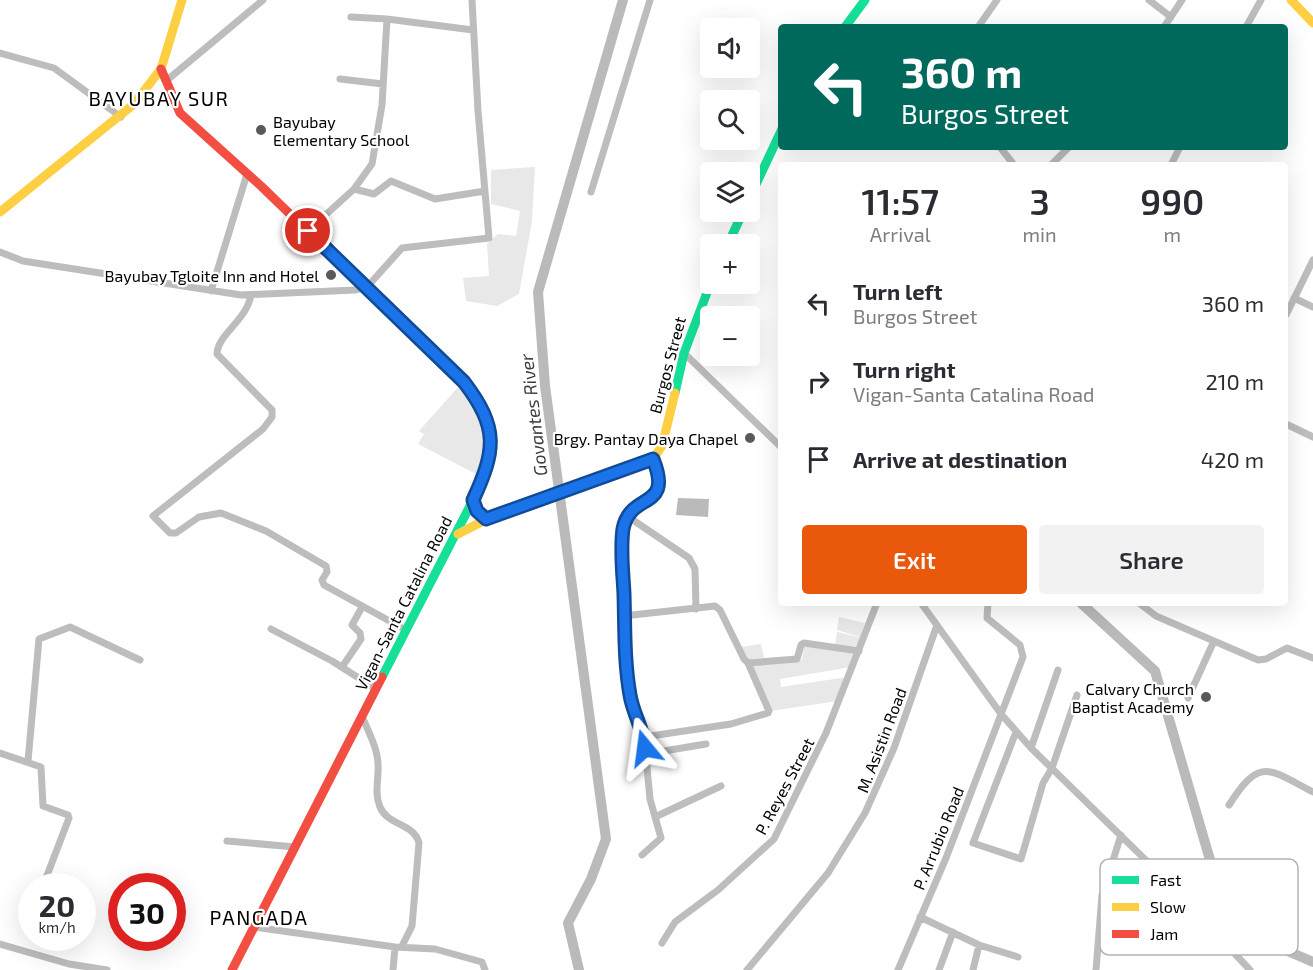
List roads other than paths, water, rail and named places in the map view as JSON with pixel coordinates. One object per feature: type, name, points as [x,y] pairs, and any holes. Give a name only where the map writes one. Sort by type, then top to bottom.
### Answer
[{"type":"main road","points":[[0,212],[135,104],[161,69],[182,0]]},
{"type":"main road","points":[[847,24],[865,0]]},
{"type":"main road","points":[[1291,0],[1313,23]]},
{"type":"main road","name":"Vigan-Santa Catalina Road","points":[[161,69],[180,113],[308,231],[464,382],[480,403],[492,434],[492,448],[486,472],[473,500],[232,970]]},
{"type":"main road","points":[[760,175],[778,137]]},
{"type":"main road","name":"Burgos Street","points":[[653,459],[662,446],[684,352],[706,294]]},
{"type":"main road","points":[[456,535],[486,519],[653,459]]},
{"type":"main road","points":[[473,500],[477,511],[486,519]]},
{"type":"street","points":[[166,81],[263,0]]},
{"type":"street","points":[[0,252],[23,261],[211,291],[251,295],[344,291],[367,287],[402,248],[489,238],[472,0]]},
{"type":"street","points":[[591,192],[650,0]]},
{"type":"street","points":[[980,24],[997,0]]},
{"type":"street","points":[[1149,0],[1171,17]]},
{"type":"street","points":[[1166,24],[1182,0]]},
{"type":"street","points":[[1248,24],[1261,0]]},
{"type":"street","points":[[351,16],[473,30]]},
{"type":"street","points":[[308,231],[354,189],[372,164],[383,84],[387,19]]},
{"type":"street","points":[[0,54],[54,68],[121,117]]},
{"type":"street","points":[[340,79],[383,84]]},
{"type":"street","points":[[1002,150],[1012,162]]},
{"type":"street","points":[[1054,162],[1066,150]]},
{"type":"street","points":[[211,291],[247,174]]},
{"type":"street","points":[[354,189],[374,194],[391,182],[435,199],[485,191]]},
{"type":"street","points":[[1288,311],[1313,260]]},
{"type":"street","points":[[251,295],[244,315],[222,341],[217,354],[272,410],[272,417],[263,429],[153,516],[170,533],[176,533],[199,517],[220,513],[266,531],[326,566],[327,570],[322,580],[324,585],[406,630]]},
{"type":"street","points":[[1294,298],[1313,307]]},
{"type":"street","points":[[684,352],[778,444]]},
{"type":"street","points":[[1288,425],[1313,437]]},
{"type":"street","points":[[642,855],[661,838],[650,799],[644,737],[630,696],[623,616],[623,530],[627,516],[634,507],[650,500],[656,492],[660,477],[653,459]]},
{"type":"street","points":[[627,516],[689,558],[695,569],[696,609]]},
{"type":"street","points":[[623,616],[710,606],[718,608],[748,663],[768,713],[730,724],[644,737]]},
{"type":"street","name":"P. Reyes Street","points":[[662,943],[675,922],[718,890],[774,839],[826,733],[876,606]]},
{"type":"street","points":[[923,606],[1016,732],[1144,859]]},
{"type":"street","name":"P. Arrubio Road","points":[[898,970],[946,858],[1014,685],[1024,653],[1020,645],[987,618],[988,606]]},
{"type":"street","points":[[1142,606],[1146,611],[1261,660],[1287,648],[1313,658]]},
{"type":"street","points":[[342,667],[361,639],[360,633],[352,625],[362,607]]},
{"type":"street","name":"M. Asistin Road","points":[[747,970],[828,873],[865,813],[894,748],[937,625]]},
{"type":"street","points":[[28,761],[39,639],[70,627],[140,660]]},
{"type":"street","points":[[272,629],[342,667],[376,689]]},
{"type":"street","points":[[1188,698],[1214,641]]},
{"type":"street","points":[[748,663],[798,658],[800,647],[804,643],[859,651]]},
{"type":"street","points":[[1031,748],[1058,670]]},
{"type":"street","points":[[1016,732],[974,843],[1021,859],[1043,783],[1052,768],[1077,695]]},
{"type":"street","points":[[362,716],[378,758],[377,792],[380,807],[390,820],[414,832],[419,843],[412,926],[399,946],[393,970]]},
{"type":"street","points":[[646,754],[706,744]]},
{"type":"street","points":[[0,753],[28,761],[43,769],[43,806],[68,815],[69,818],[48,873]]},
{"type":"street","points":[[1229,805],[1245,781],[1261,772],[1276,774],[1313,792]]},
{"type":"street","points":[[655,818],[721,786]]},
{"type":"street","points":[[1113,859],[1121,835]]},
{"type":"street","points":[[227,841],[296,847]]},
{"type":"street","points":[[920,917],[979,945],[1018,957]]},
{"type":"street","points":[[1096,970],[1100,920]]},
{"type":"street","points":[[254,927],[435,949],[482,962],[485,970]]},
{"type":"street","points":[[939,970],[953,932]]},
{"type":"street","points":[[0,944],[68,967],[106,970]]},
{"type":"street","points":[[973,970],[979,945]]},
{"type":"street","points":[[1236,955],[1250,970]]},
{"type":"waterway","name":"Govantes River","points":[[579,970],[568,923],[591,879],[606,839],[545,386],[538,292],[623,0]]},
{"type":"waterway","points":[[1084,606],[1155,671],[1210,859]]},
{"type":"waterway","points":[[1297,955],[1313,962]]},
{"type":"place","name":"Bayubay Elementary School","points":[[261,130]]},
{"type":"place","name":"Bayubay Tgloite Inn and Hotel","points":[[331,275]]},
{"type":"place","name":"Brgy. Pantay Daya Chapel","points":[[750,438]]},
{"type":"place","name":"Calvary Church Baptist Academy","points":[[1206,697]]},
{"type":"district","name":"BAYUBAY SUR","points":[[159,98]]},
{"type":"district","name":"PANGADA","points":[[259,917]]}]
